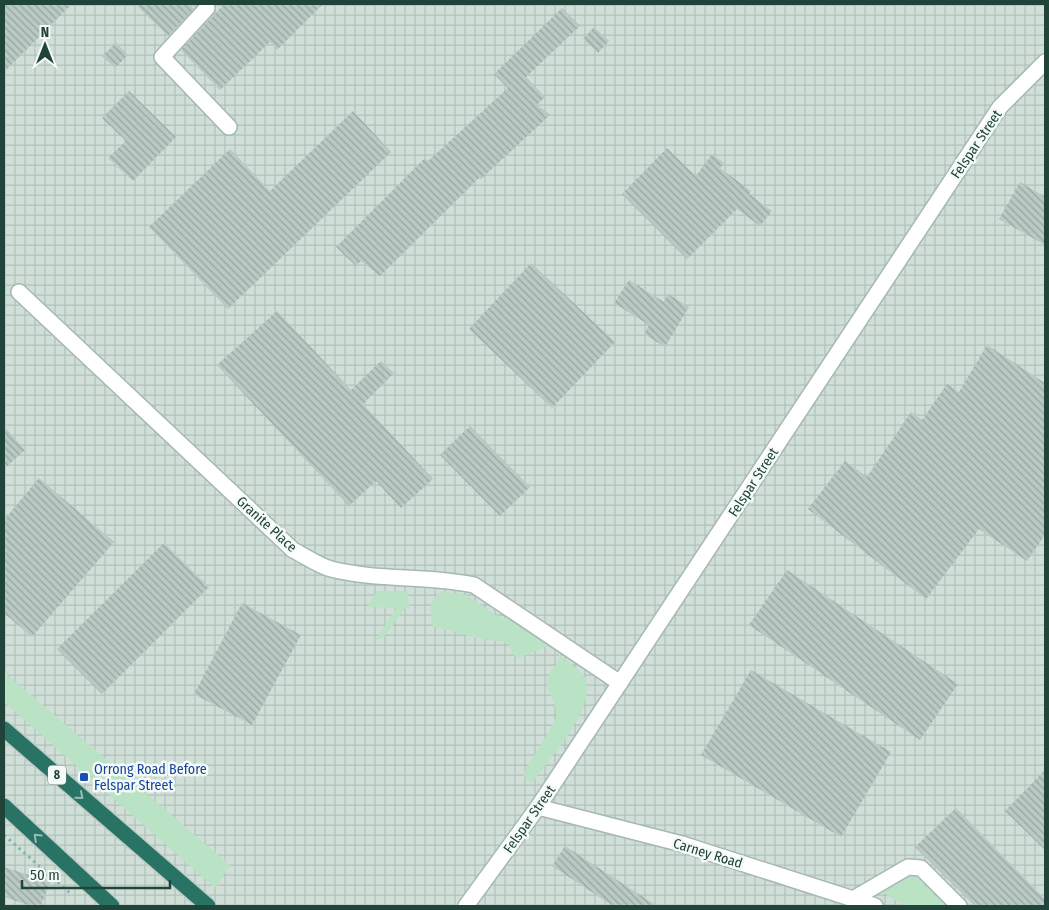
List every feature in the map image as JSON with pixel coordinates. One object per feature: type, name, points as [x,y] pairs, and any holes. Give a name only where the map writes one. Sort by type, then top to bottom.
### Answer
[{"type":"highway","name":"8","points":[[4,729],[208,906]]},
{"type":"highway","points":[[4,806],[112,906]]},
{"type":"street","points":[[207,8],[162,57],[229,128]]},
{"type":"street","name":"Felspar Street","points":[[466,906],[538,806],[1000,107],[1045,62]]},
{"type":"street","name":"Granite Place","points":[[19,292],[293,550],[330,569],[366,575],[446,579],[474,585],[620,683]]},
{"type":"street","name":"Carney Road","points":[[538,806],[682,844],[875,906]]},
{"type":"street","points":[[853,899],[908,867],[915,867],[921,868],[959,906]]},
{"type":"path","points":[[4,835],[77,900]]},
{"type":"shaded area","points":[[4,4],[1045,4],[1045,906],[4,906]]},
{"type":"green space","points":[[377,591],[408,591],[409,608],[405,608],[384,637],[376,640],[396,608],[367,607]]},
{"type":"green space","points":[[449,592],[467,595],[493,614],[517,622],[551,647],[545,647],[519,658],[513,655],[509,644],[505,642],[481,639],[433,627],[431,613],[433,601],[438,593]]},
{"type":"green space","points":[[558,653],[584,675],[587,687],[585,701],[570,732],[531,784],[523,774],[556,717],[555,706],[547,686],[547,681],[549,673],[559,660]]},
{"type":"green space","points":[[4,672],[230,865],[215,888],[4,702]]},
{"type":"green space","points":[[913,874],[946,906],[905,906],[882,892]]},
{"type":"building","points":[[4,4],[72,4],[4,72]]},
{"type":"building","points":[[135,4],[189,4],[194,9],[168,36]]},
{"type":"building","points":[[224,4],[323,4],[277,50],[270,42],[220,90],[181,50]]},
{"type":"building","points":[[562,8],[580,26],[526,77],[545,97],[537,105],[550,115],[481,179],[479,178],[380,276],[361,261],[356,266],[336,247],[425,158],[428,161],[508,88],[494,74]]},
{"type":"building","points":[[594,27],[609,41],[598,53],[583,39]]},
{"type":"building","points":[[116,43],[128,55],[115,68],[102,56]]},
{"type":"building","points":[[129,91],[176,137],[133,181],[108,158],[126,141],[102,118]]},
{"type":"building","points":[[353,111],[391,152],[228,309],[149,227],[230,149],[270,191]]},
{"type":"building","points":[[667,148],[696,176],[712,154],[724,163],[720,168],[751,191],[749,194],[772,211],[760,226],[737,209],[687,259],[622,194]]},
{"type":"building","points":[[1020,182],[1045,197],[1045,245],[999,219]]},
{"type":"building","points":[[531,263],[615,342],[552,408],[469,329]]},
{"type":"building","points":[[629,280],[664,302],[668,294],[689,307],[665,347],[644,334],[649,325],[614,303]]},
{"type":"building","points":[[277,311],[351,390],[381,361],[394,373],[363,404],[433,479],[401,508],[376,481],[349,506],[217,365]]},
{"type":"building","points":[[987,345],[1045,383],[1045,535],[1027,561],[979,529],[926,599],[808,509],[845,461],[867,477],[911,412],[922,420],[947,384],[959,392]]},
{"type":"building","points":[[4,426],[25,450],[4,469]]},
{"type":"building","points":[[470,426],[530,487],[500,516],[440,455]]},
{"type":"building","points":[[39,478],[114,542],[32,637],[4,613],[4,520]]},
{"type":"building","points":[[164,543],[209,587],[102,694],[57,649]]},
{"type":"building","points":[[787,570],[958,684],[920,740],[749,625]]},
{"type":"building","points":[[242,603],[301,635],[252,725],[194,694]]},
{"type":"building","points":[[751,670],[891,752],[841,837],[701,755]]},
{"type":"building","points":[[1045,770],[1045,850],[1005,811]]},
{"type":"building","points":[[956,808],[1045,899],[1045,906],[975,906],[915,847]]},
{"type":"building","points":[[565,846],[657,906],[613,906],[552,866]]},
{"type":"building","points":[[4,867],[50,882],[41,906],[31,906],[4,897]]},
{"type":"place","name":"Orrong Road Before Felspar Street","points":[[84,777]]}]
